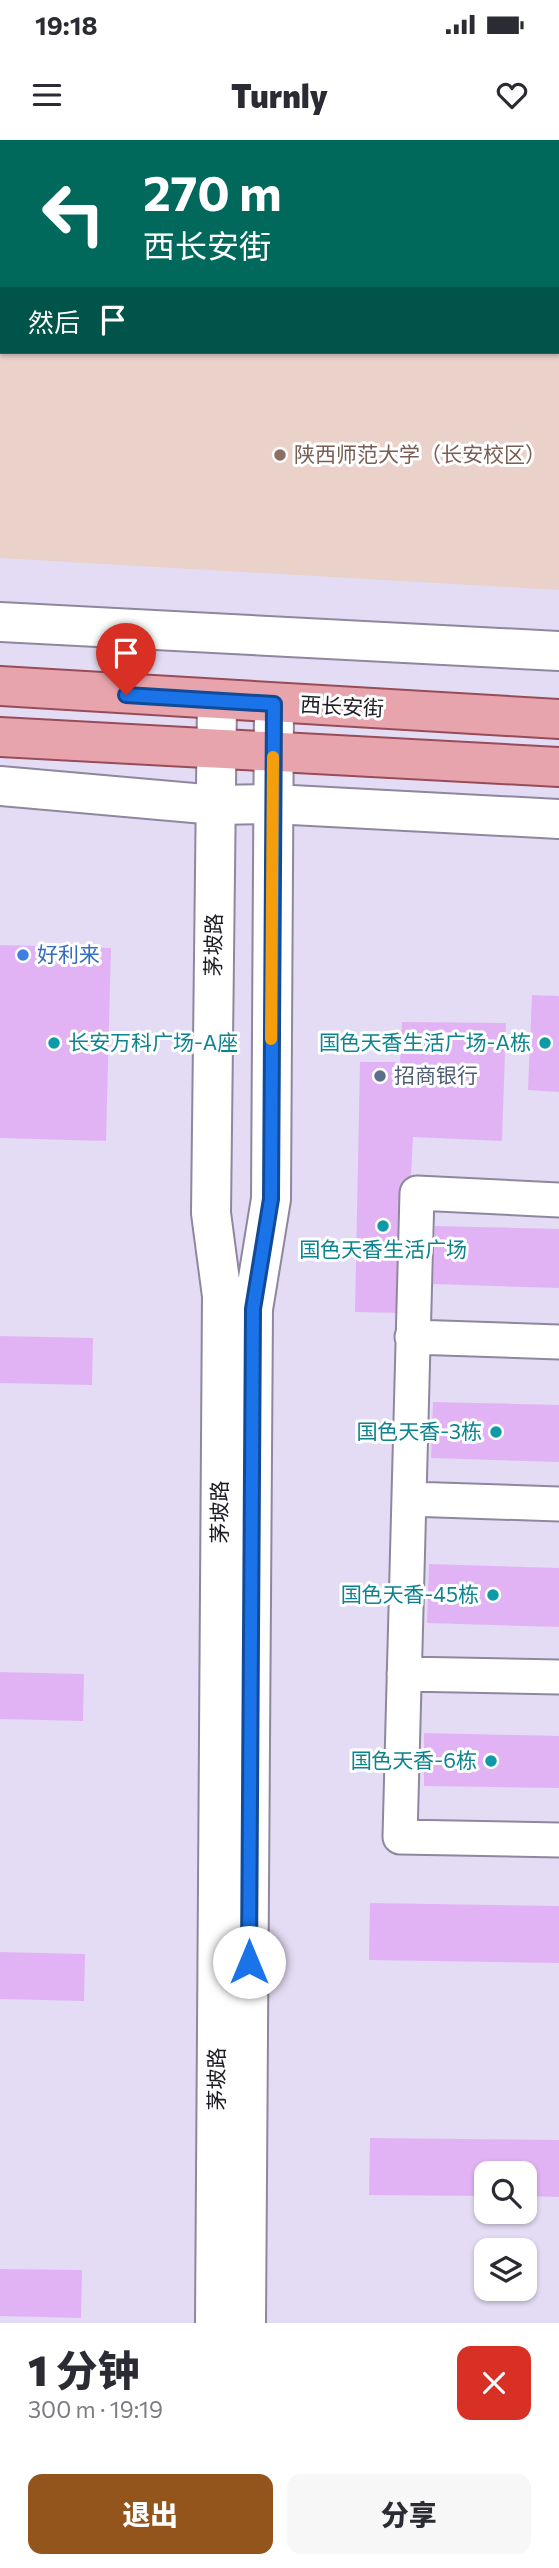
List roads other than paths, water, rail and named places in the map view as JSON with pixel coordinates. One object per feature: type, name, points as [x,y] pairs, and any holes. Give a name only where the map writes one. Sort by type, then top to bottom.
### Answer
[{"type":"main road","name":"西长安街","points":[[0,686],[217,701],[559,719]]},
{"type":"main road","points":[[0,737],[559,767]]},
{"type":"street","points":[[0,622],[559,651]]},
{"type":"street","name":"茅坡路","points":[[215,2323],[222,1296],[211,1213],[217,701]]},
{"type":"street","name":"茅坡路","points":[[246,2323],[253,1309],[271,1199],[274,704]]},
{"type":"street","points":[[0,786],[216,805],[273,804],[559,819]]},
{"type":"street","points":[[215,922],[272,922]]},
{"type":"street","points":[[559,1200],[417,1193],[400,1837],[559,1840]]},
{"type":"street","points":[[412,1337],[559,1342]]},
{"type":"street","points":[[409,1499],[559,1504]]},
{"type":"street","points":[[404,1674],[559,1677]]},
{"type":"place","name":"陕西师范大学（长安校区）","points":[[280,455]]},
{"type":"place","name":"好利来","points":[[23,955]]},
{"type":"place","name":"长安万科广场-A座","points":[[54,1043]]},
{"type":"place","name":"国色天香生活广场-A栋","points":[[545,1043]]},
{"type":"place","name":"招商银行","points":[[380,1076]]},
{"type":"place","name":"国色天香生活广场","points":[[383,1226]]},
{"type":"place","name":"国色天香-3栋","points":[[496,1432]]},
{"type":"place","name":"国色天香-45栋","points":[[493,1595]]},
{"type":"place","name":"国色天香-6栋","points":[[491,1761]]}]
